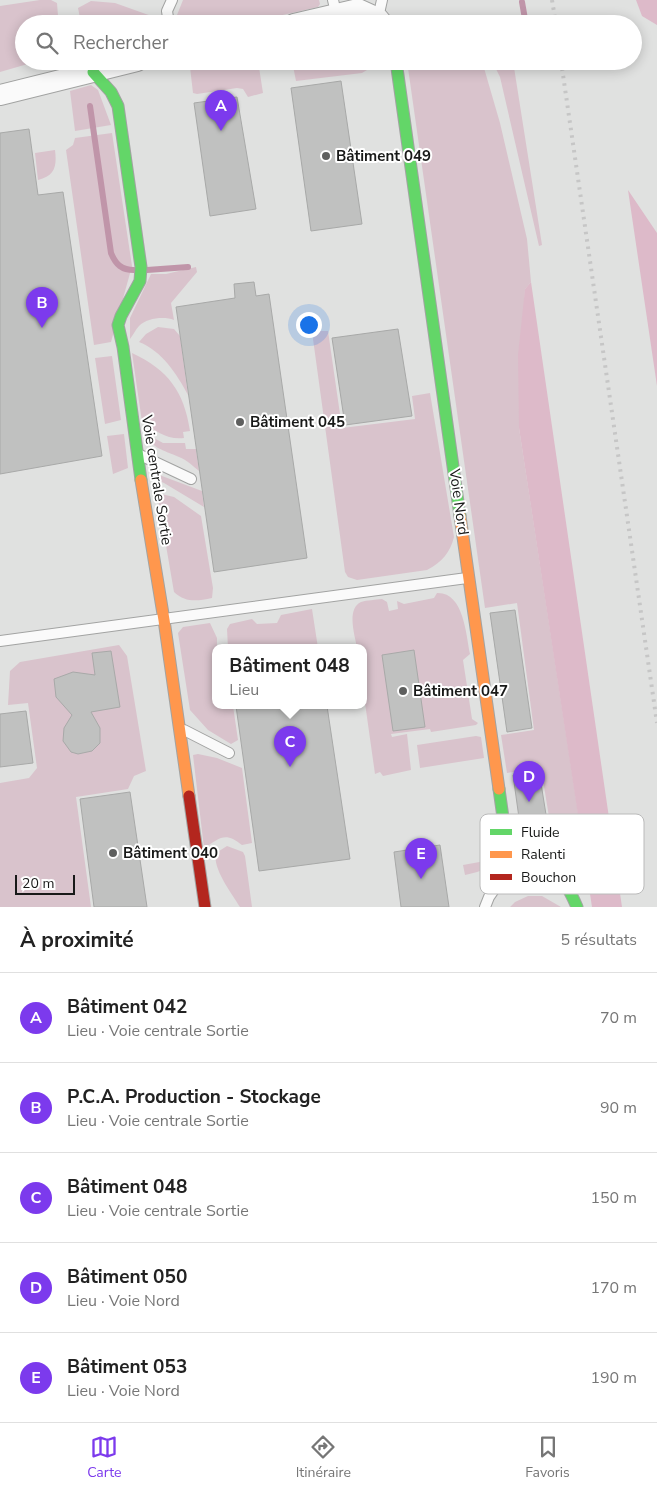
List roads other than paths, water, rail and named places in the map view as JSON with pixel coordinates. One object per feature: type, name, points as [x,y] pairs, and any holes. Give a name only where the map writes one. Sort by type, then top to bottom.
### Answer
[{"type":"street","points":[[314,15],[335,6],[381,14]]},
{"type":"street","points":[[0,95],[101,70]]},
{"type":"street","name":"Voie Nord","points":[[397,70],[502,814]]},
{"type":"street","name":"Voie centrale Sortie","points":[[93,72],[116,97],[141,271],[140,282],[118,325],[123,347],[137,454],[164,620],[205,907]]},
{"type":"street","points":[[571,894],[577,907]]},
{"type":"lane","points":[[168,15],[167,11],[172,0]]},
{"type":"lane","points":[[137,454],[191,479]]},
{"type":"lane","points":[[0,641],[470,578]]},
{"type":"lane","points":[[180,728],[229,753]]},
{"type":"lane","points":[[485,907],[491,894]]},
{"type":"waterway","points":[[522,2],[524,15]]},
{"type":"waterway","points":[[90,106],[111,253],[120,266],[134,270]]},
{"type":"waterway","points":[[147,270],[188,267]]},
{"type":"railway","points":[[552,0],[554,15]]},
{"type":"railway","points":[[562,70],[657,723]]},
{"type":"place","name":"Bâtiment 042","points":[[221,131]]},
{"type":"place","name":"Bâtiment 049","points":[[326,156]]},
{"type":"place","name":"P.C.A. Production - Stockage","points":[[42,328]]},
{"type":"place","name":"Bâtiment 045","points":[[240,422]]},
{"type":"place","name":"Bâtiment 047","points":[[403,691]]},
{"type":"place","name":"Bâtiment 048","points":[[290,767]]},
{"type":"place","name":"Bâtiment 050","points":[[529,802]]},
{"type":"place","name":"Bâtiment 040","points":[[113,853]]},
{"type":"place","name":"Bâtiment 053","points":[[421,879]]}]
